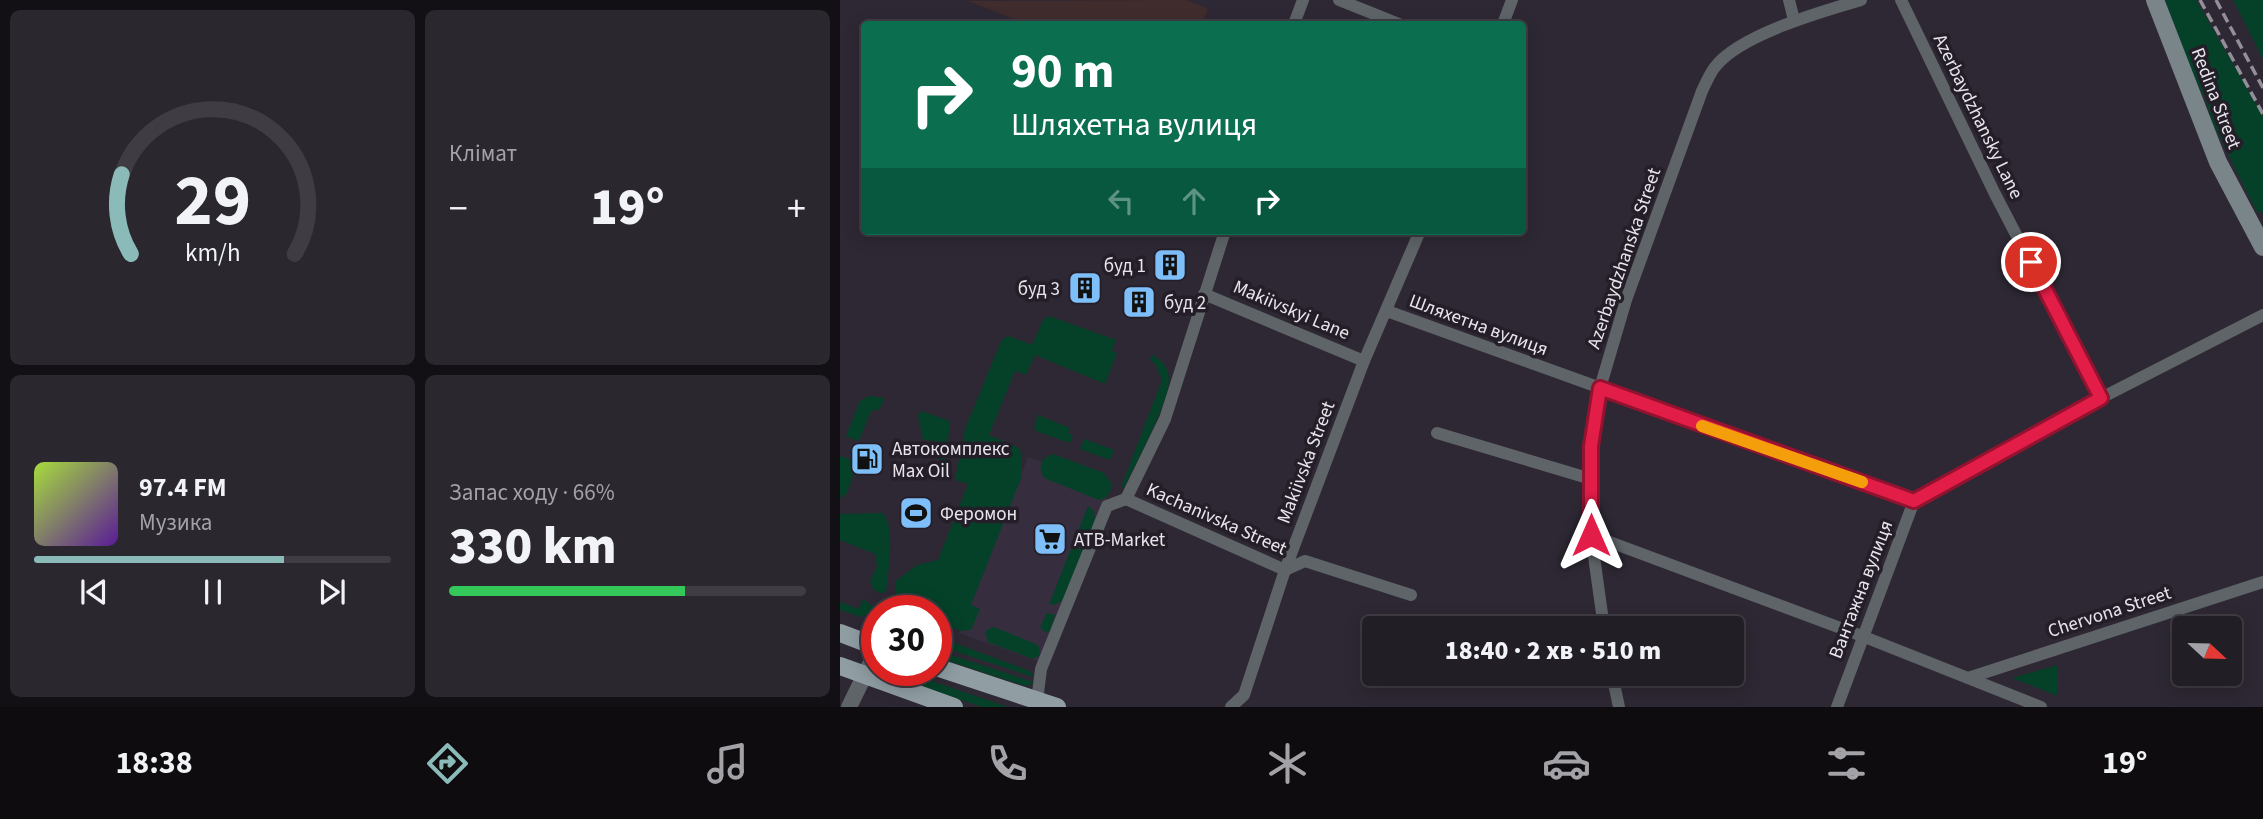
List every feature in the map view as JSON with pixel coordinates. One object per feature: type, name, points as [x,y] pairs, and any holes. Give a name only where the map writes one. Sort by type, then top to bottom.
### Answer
[{"type":"main road","name":"Redina Street","points":[[2155,0],[2218,162],[2263,247]]},
{"type":"main road","points":[[840,633],[861,642]]},
{"type":"main road","points":[[840,666],[861,674]]},
{"type":"main road","points":[[952,672],[1057,707]]},
{"type":"main road","points":[[895,686],[954,707]]},
{"type":"street","points":[[1295,21],[1303,0]]},
{"type":"street","points":[[1339,0],[1392,21]]},
{"type":"street","points":[[1504,21],[1512,0]]},
{"type":"street","points":[[1789,0],[1794,20]]},
{"type":"street","name":"Azerbaydzhanska Street","points":[[1602,616],[1591,535],[1591,446],[1600,388],[1626,300],[1702,91],[1715,66],[1738,48],[1794,20],[1861,0]]},
{"type":"street","name":"Azerbaydzhansky Lane","points":[[1901,0],[1995,194],[2101,398]]},
{"type":"street","name":"Kachanivska Street","points":[[1037,701],[1041,670],[1107,506],[1126,499],[1165,419],[1224,235]]},
{"type":"street","name":"Makiivska Street","points":[[1231,707],[1244,695],[1285,570],[1364,361],[1418,235]]},
{"type":"street","name":"Makiivskyi Lane","points":[[1204,294],[1364,361]]},
{"type":"street","name":"Шляхетна вулиця","points":[[1387,311],[1914,501]]},
{"type":"street","points":[[1914,501],[2101,398],[2263,315]]},
{"type":"street","points":[[1437,433],[1591,479]]},
{"type":"street","name":"Kachanivska Street","points":[[1126,499],[1285,570],[1305,561],[1411,596]]},
{"type":"street","name":"Вантажна вулиця","points":[[1838,707],[1914,501]]},
{"type":"street","points":[[1591,535],[1862,636],[2041,707]]},
{"type":"street","name":"Chervona Street","points":[[1968,678],[2263,582]]},
{"type":"street","points":[[849,707],[861,681]]},
{"type":"street","points":[[1615,686],[1619,707]]},
{"type":"shaded area","points":[[1186,0],[1208,9],[1203,21],[1019,21],[968,1]]},
{"type":"shaded area","points":[[1028,457],[1111,486],[1040,662],[959,633]]},
{"type":"green space","points":[[2165,0],[2196,0],[2263,116],[2263,215],[2261,211],[2257,212],[2213,124],[2204,94],[2190,68]]},
{"type":"green space","points":[[2233,0],[2263,0],[2263,59]]},
{"type":"green space","points":[[1049,316],[1116,340],[1112,351],[1117,353],[1105,384],[1035,355],[1026,375],[1015,371],[989,435],[1019,448],[1022,456],[1022,476],[971,605],[980,609],[971,630],[961,631],[952,628],[952,595],[897,595],[896,581],[917,565],[938,560],[968,484],[955,480],[965,429],[1002,339],[1009,336],[1032,345],[1043,320]]},
{"type":"green space","points":[[1152,355],[1167,368],[1167,392],[1124,488],[1121,487],[1162,380],[1155,364],[1150,360]]},
{"type":"green space","points":[[869,396],[884,398],[880,409],[871,411],[859,441],[846,436],[860,401]]},
{"type":"green space","points":[[921,411],[950,421],[946,461],[936,458],[936,441],[923,440],[918,416]]},
{"type":"green space","points":[[1038,415],[1070,428],[1068,433],[1073,436],[1070,443],[1036,431],[1034,427]]},
{"type":"green space","points":[[1084,439],[1114,450],[1110,460],[1080,449]]},
{"type":"green space","points":[[1053,454],[1104,473],[1112,485],[1108,495],[1099,500],[1044,478],[1041,463]]},
{"type":"green space","points":[[840,456],[850,459],[856,467],[847,493],[840,499]]},
{"type":"green space","points":[[1088,506],[1094,511],[1095,520],[1063,600],[1054,605],[1049,604]]},
{"type":"green space","points":[[883,513],[889,529],[890,551],[886,592],[881,593],[874,590],[870,582],[877,566],[875,554],[840,540],[840,514]]},
{"type":"green space","points":[[840,602],[859,609],[861,604],[861,617],[840,610]]},
{"type":"green space","points":[[1047,613],[1055,615],[1050,631],[1046,633],[1040,627]]},
{"type":"green space","points":[[994,627],[1036,644],[1040,648],[1039,656],[1033,659],[988,642],[985,633]]},
{"type":"green space","points":[[952,642],[1027,670],[1033,677],[952,650]]},
{"type":"green space","points":[[952,655],[1033,682],[1026,686],[952,662]]},
{"type":"green space","points":[[2058,665],[2058,696],[2012,678]]},
{"type":"green space","points":[[921,686],[946,686],[1008,707],[982,707]]},
{"type":"railway","points":[[2200,0],[2263,114]]},
{"type":"railway","points":[[2216,0],[2263,88]]},
{"type":"slow traffic","points":[[1702,426],[1862,482]]},
{"type":"place","name":"буд 1","points":[[1170,265]]},
{"type":"place","name":"буд 3","points":[[1085,288]]},
{"type":"place","name":"буд 2","points":[[1139,302]]},
{"type":"place","name":"Автокомплекс Max Oil","points":[[867,459]]},
{"type":"place","name":"Феромон","points":[[916,513]]},
{"type":"place","name":"ATB-Market","points":[[1050,539]]},
{"type":"route","points":[[1591,535],[1591,446],[1600,388],[1914,501],[2101,398],[2031,262]]}]
